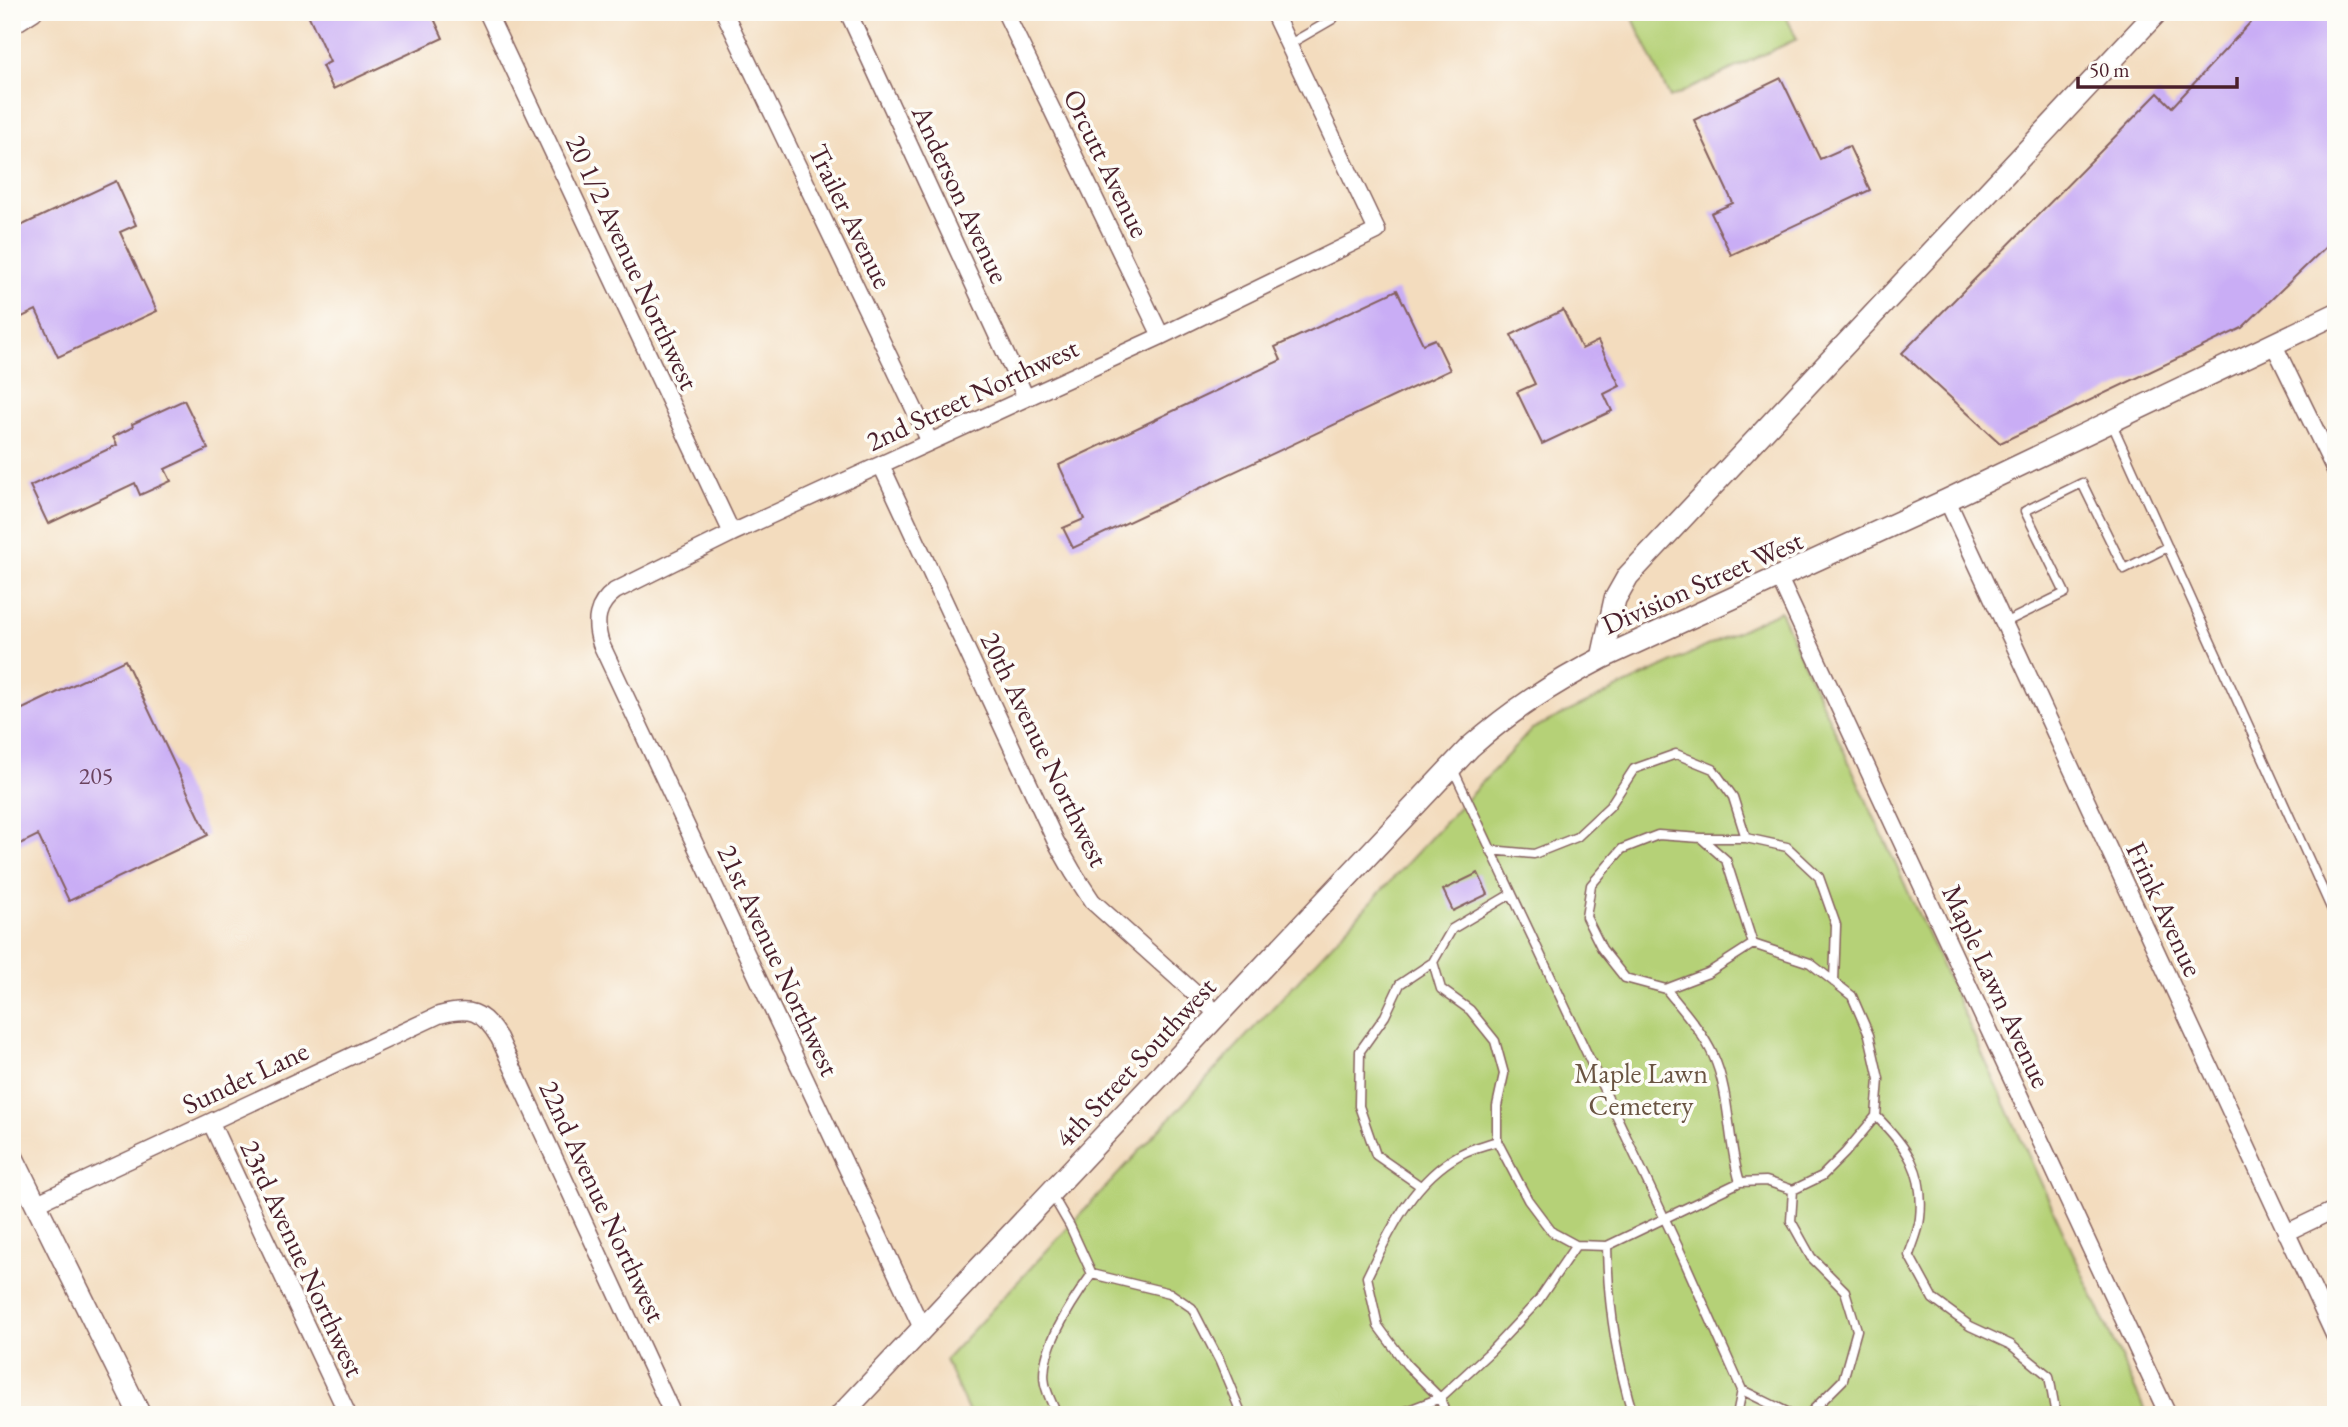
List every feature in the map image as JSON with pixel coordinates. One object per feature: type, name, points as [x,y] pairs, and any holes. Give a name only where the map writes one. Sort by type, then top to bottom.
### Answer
[{"type":"street","points":[[12,26],[34,12]]},
{"type":"street","name":"20 1/2 Avenue Northwest","points":[[488,12],[732,533]]},
{"type":"street","name":"Trailer Avenue","points":[[724,12],[930,442]]},
{"type":"street","name":"Anderson Avenue","points":[[848,12],[1026,398]]},
{"type":"street","name":"Orcutt Avenue","points":[[1004,12],[1161,336]]},
{"type":"street","points":[[1273,12],[1288,45]]},
{"type":"street","name":"Division Street West","points":[[1602,658],[1612,609],[1628,576],[2157,12]]},
{"type":"street","name":"2nd Street Northwest","points":[[597,612],[604,599],[615,591],[732,533],[1161,336],[1377,231],[1288,45]]},
{"type":"street","name":"Division Street West","points":[[1602,658],[1947,500],[2336,314]]},
{"type":"street","points":[[2273,343],[2336,472]]},
{"type":"street","name":"20th Avenue Northwest","points":[[881,466],[1056,842],[1073,872],[1092,901],[1219,1015]]},
{"type":"street","name":"Frink Avenue","points":[[1947,500],[2336,1339]]},
{"type":"street","name":"Maple Lawn Avenue","points":[[1779,578],[2168,1415]]},
{"type":"street","name":"21st Avenue Northwest","points":[[597,612],[596,628],[601,644],[922,1328]]},
{"type":"street","name":"4th Street Southwest","points":[[841,1415],[1470,747],[1503,718],[1537,694],[1602,658]]},
{"type":"street","name":"Sundet Lane","points":[[36,1204],[439,1015],[460,1010],[480,1014]]},
{"type":"street","name":"22nd Avenue Northwest","points":[[480,1014],[491,1024],[499,1038],[671,1414]]},
{"type":"street","name":"23rd Avenue Northwest","points":[[211,1123],[348,1415]]},
{"type":"street","points":[[12,1156],[17,1179],[36,1204],[140,1415]]},
{"type":"street","points":[[2286,1233],[2336,1209]]},
{"type":"lane","points":[[1288,45],[1334,19],[1338,12]]},
{"type":"lane","points":[[2111,421],[2336,919]]},
{"type":"lane","points":[[2004,623],[2065,593],[2025,511],[2082,483],[2124,569],[2168,547]]},
{"type":"lane","points":[[1490,850],[1534,854],[1577,837],[1610,806],[1634,769],[1676,754],[1713,769],[1733,797],[1746,838]]},
{"type":"lane","points":[[1452,766],[1742,1390],[1737,1415]]},
{"type":"lane","points":[[1753,944],[1708,973],[1666,989],[1625,978],[1602,949],[1586,917],[1591,885],[1622,849],[1658,835],[1746,838],[1787,847],[1819,877],[1836,925],[1834,982]]},
{"type":"lane","points":[[1700,838],[1726,860],[1753,944]]},
{"type":"lane","points":[[1419,1185],[1376,1155],[1359,1105],[1360,1051],[1385,1016],[1400,984],[1433,962],[1452,929],[1511,894]]},
{"type":"lane","points":[[1433,962],[1441,989],[1470,1010],[1495,1041],[1504,1074],[1497,1106],[1497,1141],[1528,1200],[1552,1232],[1576,1245],[1607,1246],[1740,1182],[1766,1181],[1793,1190],[1822,1176],[1876,1116],[1879,1079],[1869,1035],[1852,996],[1810,964],[1753,944]]},
{"type":"lane","points":[[1666,989],[1713,1055],[1726,1101],[1733,1160],[1740,1182]]},
{"type":"lane","points":[[1876,1116],[1902,1142],[1920,1181],[1920,1220],[1909,1255],[1933,1299],[1970,1326],[2011,1345],[2049,1376],[2056,1415]]},
{"type":"lane","points":[[1446,1415],[1440,1398],[1407,1365],[1378,1326],[1367,1277],[1391,1230],[1419,1185],[1461,1154],[1497,1141]]},
{"type":"lane","points":[[1793,1190],[1791,1221],[1811,1257],[1845,1291],[1857,1330],[1843,1380],[1808,1415]]},
{"type":"lane","points":[[1050,1192],[1070,1226],[1092,1274]]},
{"type":"lane","points":[[1396,1415],[1440,1398],[1491,1351],[1538,1301],[1576,1245]]},
{"type":"lane","points":[[1607,1246],[1608,1294],[1614,1343],[1633,1415]]},
{"type":"lane","points":[[1057,1415],[1044,1382],[1049,1349],[1068,1307],[1092,1274]]},
{"type":"lane","points":[[1092,1274],[1170,1293],[1192,1308],[1220,1362],[1242,1415]]},
{"type":"lane","points":[[1742,1390],[1793,1415]]},
{"type":"green space","points":[[1630,12],[1784,12],[1797,39],[1670,98]]},
{"type":"green space","name":"Maple Lawn Cemetery","points":[[1780,611],[2147,1415],[970,1415],[945,1360],[1532,729]]},
{"type":"building","points":[[307,12],[431,12],[443,38],[333,89],[322,66],[330,62]]},
{"type":"building","points":[[2260,12],[2336,12],[2336,237],[2242,328],[2000,443],[1902,353],[2158,93],[2172,107]]},
{"type":"building","points":[[1781,78],[1820,159],[1849,146],[1870,190],[1731,255],[1711,213],[1733,203],[1694,120]]},
{"type":"building","points":[[116,181],[136,225],[120,232],[157,311],[58,357],[36,310],[12,322],[12,230]]},
{"type":"building","points":[[1397,290],[1423,344],[1435,339],[1450,370],[1073,548],[1063,528],[1084,519],[1059,465],[1281,360],[1275,347]]},
{"type":"building","points":[[1563,310],[1582,349],[1598,341],[1620,386],[1604,394],[1612,411],[1542,444],[1517,392],[1535,384],[1511,335]]},
{"type":"building","points":[[184,400],[208,449],[165,469],[171,481],[140,495],[135,483],[48,524],[30,486],[117,445],[113,437],[133,427],[132,424]]},
{"type":"building","points":[[125,660],[208,835],[69,901],[38,835],[12,848],[12,714]]},
{"type":"building","points":[[1478,873],[1488,894],[1453,911],[1443,890]]}]
